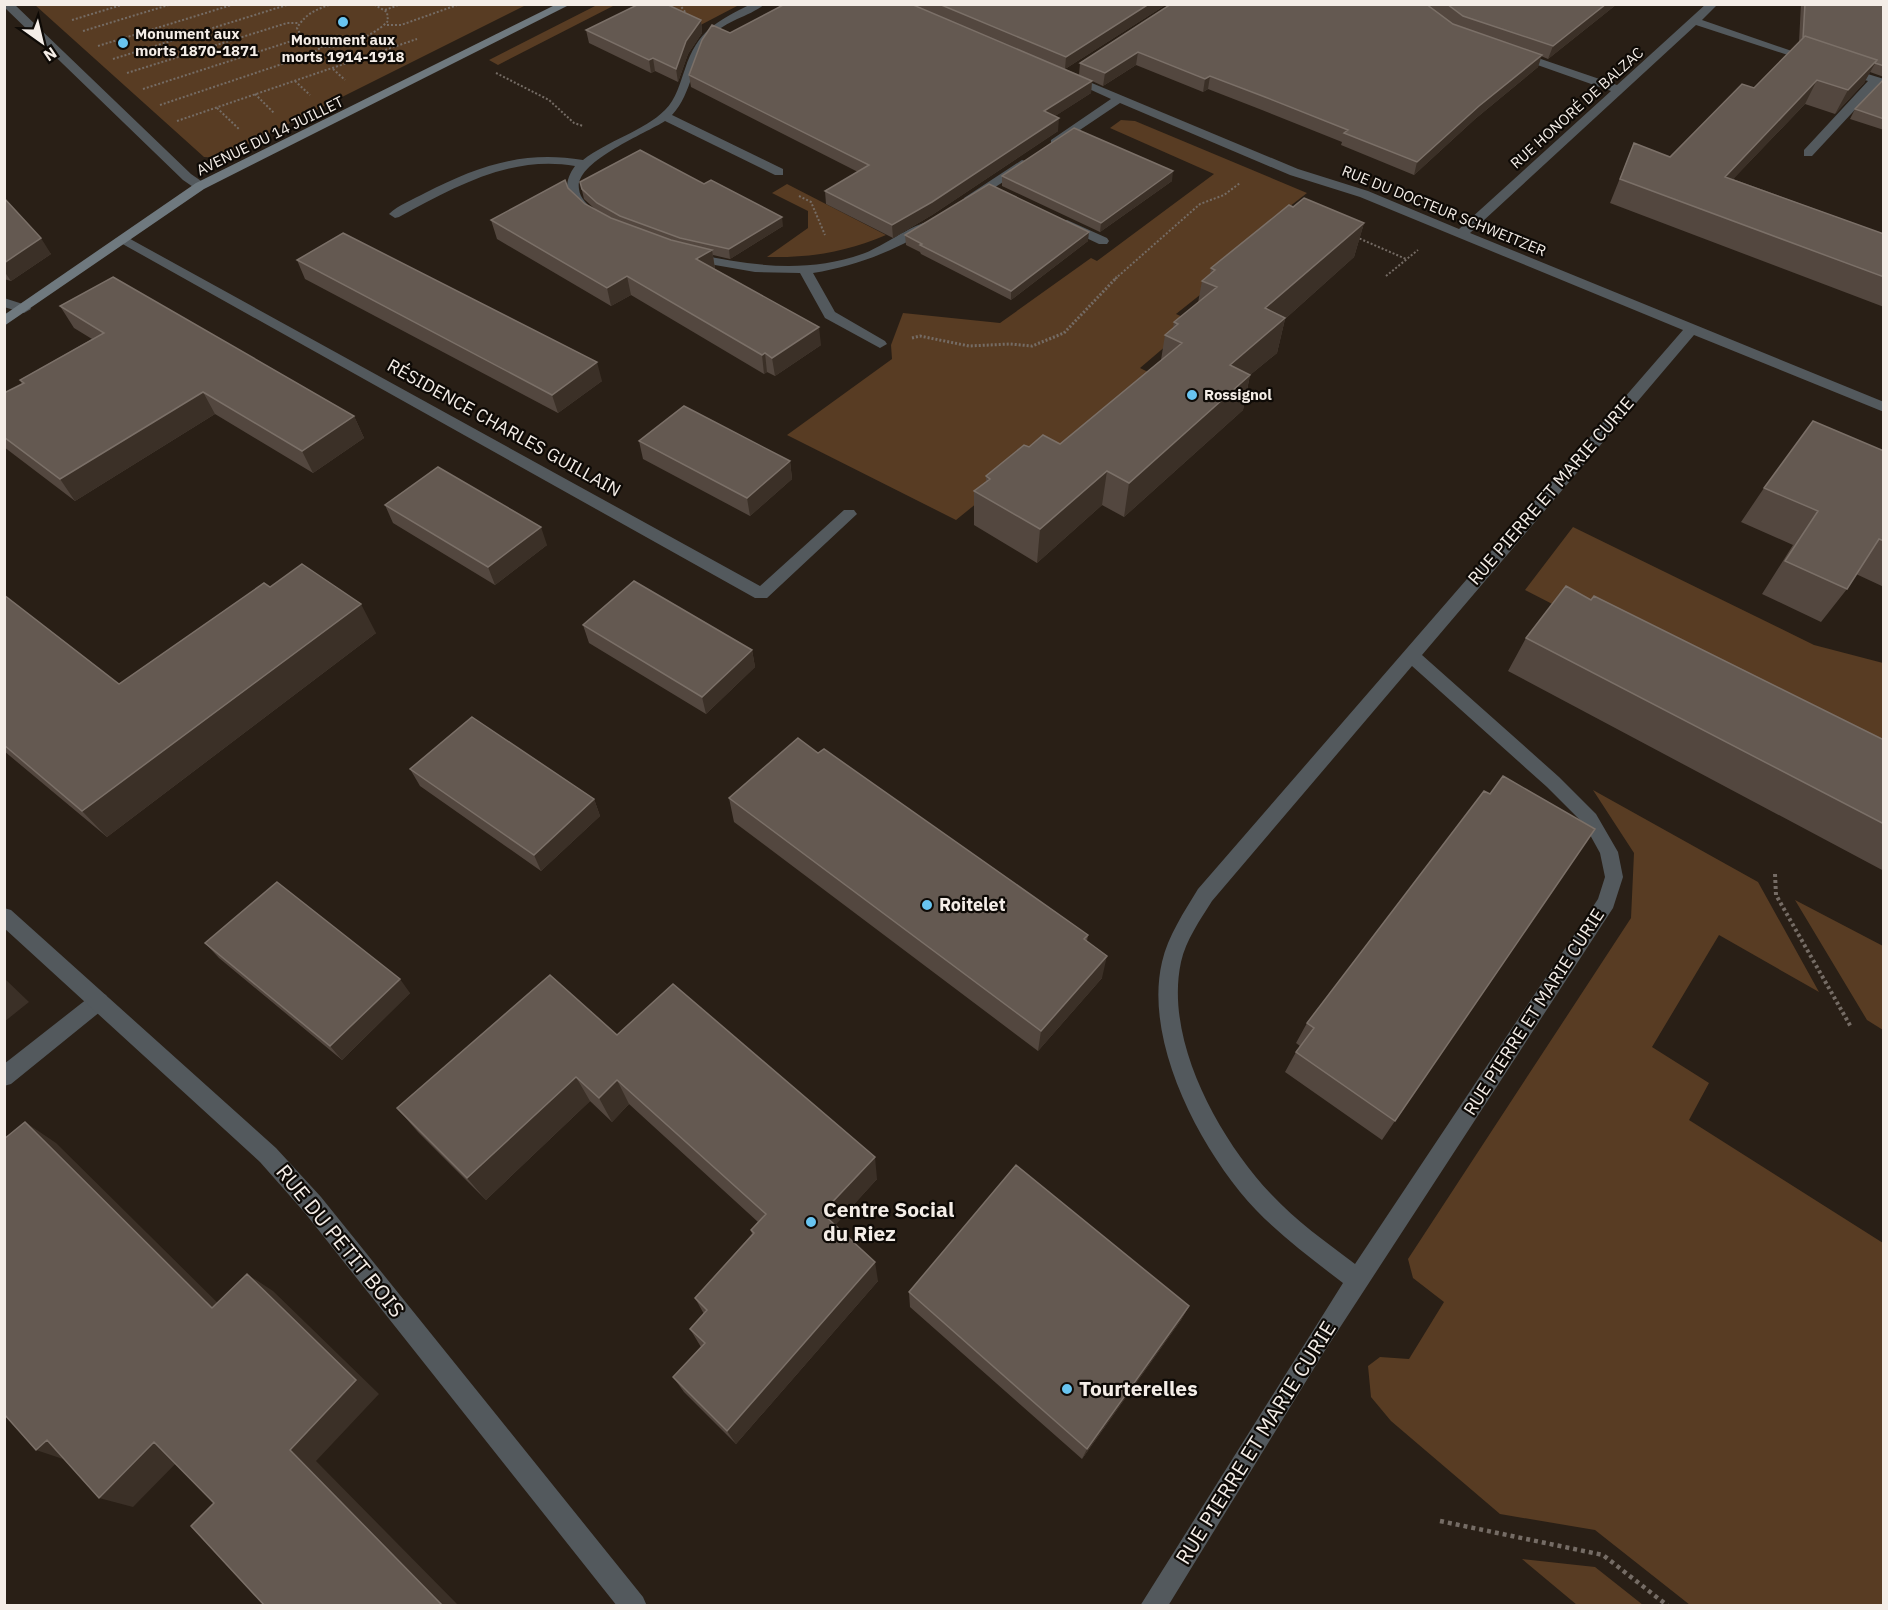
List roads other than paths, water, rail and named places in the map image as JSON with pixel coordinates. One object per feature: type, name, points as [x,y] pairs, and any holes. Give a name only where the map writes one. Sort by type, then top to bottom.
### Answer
[{"type":"street","points":[[7,4],[187,177],[200,186]]},
{"type":"street","name":"AVENUE DU 14 JUILLET","points":[[4,322],[200,186],[566,4]]},
{"type":"street","points":[[597,219],[580,206],[574,196],[572,186],[574,175],[584,164],[664,116],[680,98],[700,44],[709,32],[760,4]]},
{"type":"street","name":"RUE HONORÉ DE BALZAC","points":[[1461,234],[1713,4]]},
{"type":"street","points":[[1695,21],[1880,82],[1808,153]]},
{"type":"street","points":[[1509,51],[1620,90]]},
{"type":"street","name":"RUE DU DOCTEUR SCHWEITZER","points":[[1081,67],[1061,74],[1294,172],[1364,194],[1884,408]]},
{"type":"street","points":[[958,206],[993,189],[1040,152],[1118,99]]},
{"type":"street","points":[[664,116],[779,172]]},
{"type":"street","points":[[395,214],[481,170],[536,160],[555,159],[584,164]]},
{"type":"street","points":[[1051,216],[1104,241]]},
{"type":"street","points":[[680,254],[733,265],[805,270],[840,266],[882,252],[938,219]]},
{"type":"street","name":"RÉSIDENCE CHARLES GUILLAIN","points":[[123,239],[761,594],[849,514]]},
{"type":"street","points":[[805,270],[830,315],[880,344]]},
{"type":"street","points":[[4,302],[24,309]]},
{"type":"street","name":"RUE PIERRE ET MARIE CURIE","points":[[1359,1281],[1298,1233],[1253,1190],[1212,1130],[1194,1097],[1178,1052],[1170,1005],[1171,965],[1179,940],[1204,895],[1692,329]]},
{"type":"street","name":"RUE PIERRE ET MARIE CURIE","points":[[1153,1605],[1316,1344],[1606,902],[1614,877],[1609,852],[1590,819],[1536,766],[1410,654]]},
{"type":"street","name":"RUE DU PETIT BOIS","points":[[4,916],[268,1155],[306,1197],[634,1605]]},
{"type":"street","points":[[4,1077],[99,1001]]},
{"type":"place","name":"Monument aux morts 1914-1918","points":[[343,22]]},
{"type":"place","name":"Monument aux morts 1870-1871","points":[[123,43]]},
{"type":"place","name":"Rossignol","points":[[1192,395]]},
{"type":"place","name":"Roitelet","points":[[927,905]]},
{"type":"place","name":"Centre Social du Riez","points":[[811,1222]]},
{"type":"place","name":"Tourterelles","points":[[1067,1389]]}]
